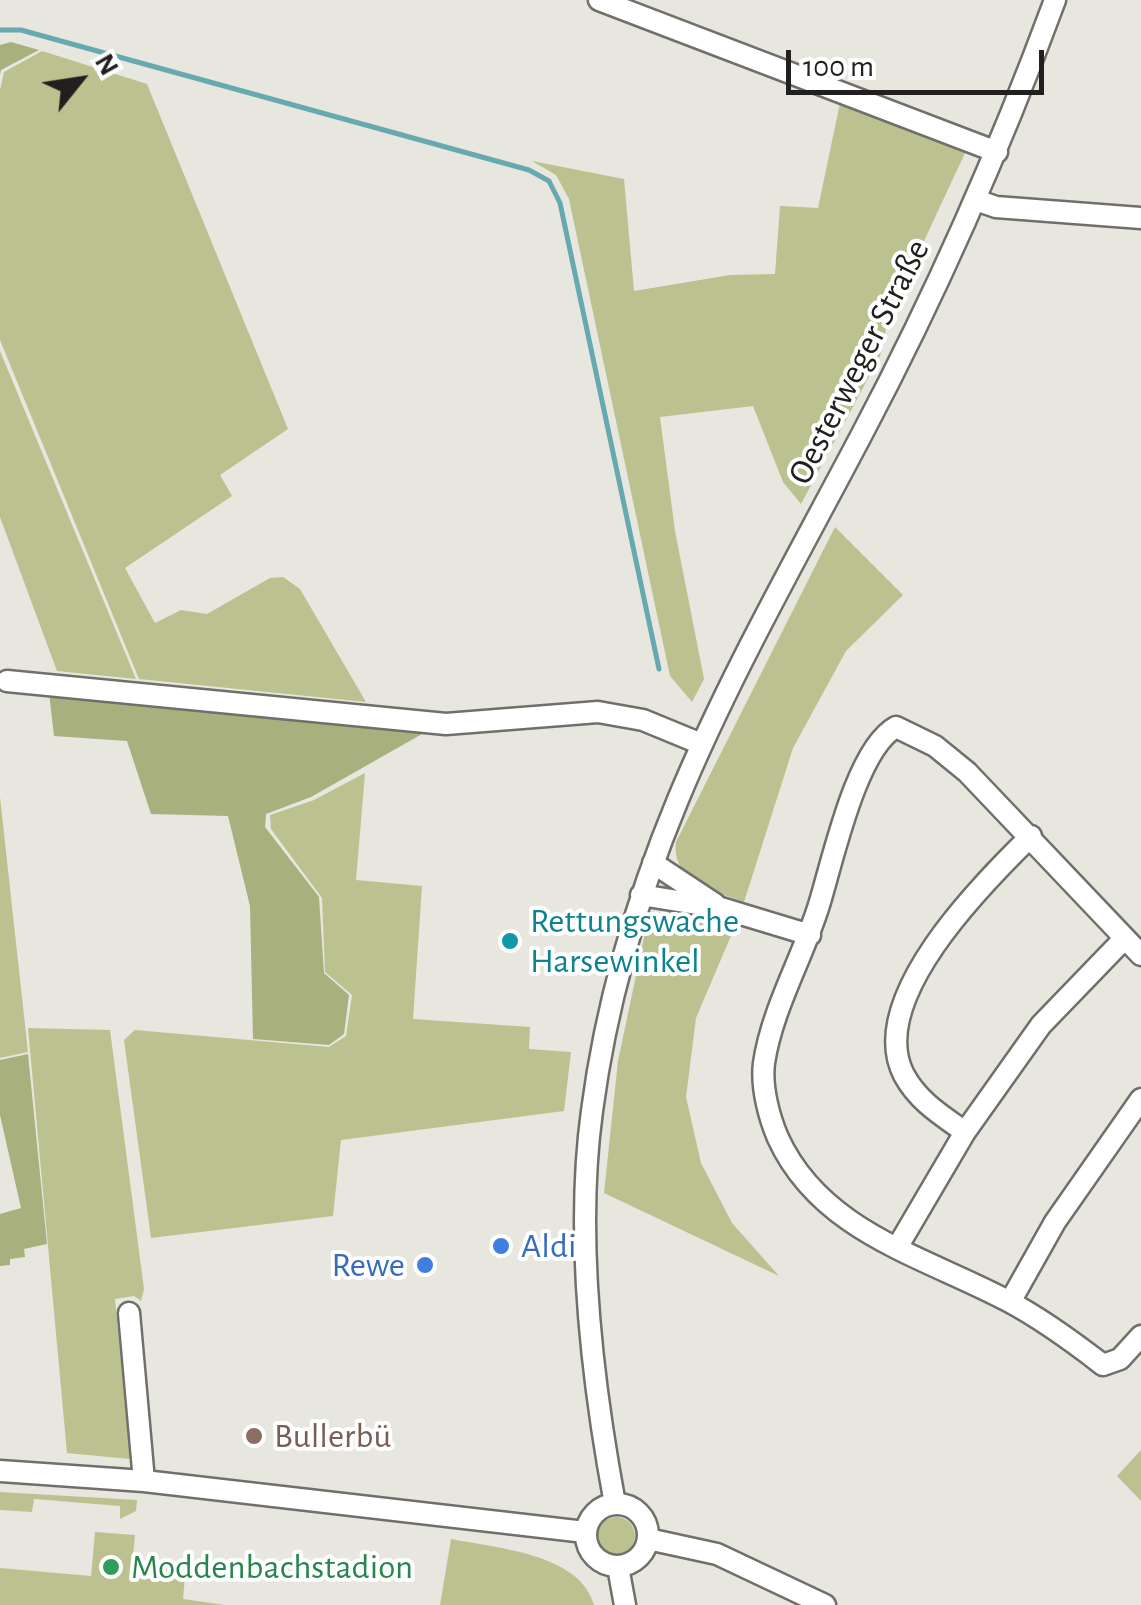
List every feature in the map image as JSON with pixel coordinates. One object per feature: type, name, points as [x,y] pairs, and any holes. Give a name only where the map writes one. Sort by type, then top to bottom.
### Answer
[{"type":"street","points":[[599,0],[997,152]]},
{"type":"street","name":"Oesterweger Straße","points":[[614,1504],[588,1275],[586,1189],[602,1046],[642,895],[699,744],[863,433],[976,200],[1055,0]]},
{"type":"street","points":[[976,200],[996,207],[1141,218]]},
{"type":"street","points":[[7,681],[446,724],[598,712],[643,720],[699,744]]},
{"type":"street","points":[[1141,955],[1031,836],[935,746],[896,727],[880,736],[862,774],[764,1066],[770,1119],[792,1168],[832,1211],[863,1232],[1010,1302],[1060,1332],[1102,1364],[1111,1364],[1141,1336]]},
{"type":"street","points":[[964,1132],[920,1099],[902,1071],[897,1032],[914,984],[946,928],[975,891],[1031,836]]},
{"type":"street","points":[[652,862],[721,908]]},
{"type":"street","points":[[642,895],[721,908],[810,935]]},
{"type":"street","points":[[898,1246],[964,1132],[1041,1025],[1124,939]]},
{"type":"street","points":[[1010,1302],[1055,1222],[1141,1100]]},
{"type":"street","points":[[129,1313],[144,1481]]},
{"type":"street","points":[[0,1471],[144,1481],[585,1532]]},
{"type":"street","points":[[614,1504],[640,1514],[648,1539],[632,1563],[618,1567],[600,1563],[588,1550],[585,1532],[600,1508],[614,1504]]},
{"type":"street","points":[[648,1539],[717,1554],[825,1605]]},
{"type":"street","points":[[618,1567],[625,1605]]},
{"type":"green space","points":[[11,42],[39,50],[1,70],[0,75],[0,45]]},
{"type":"green space","points":[[42,51],[147,84],[288,429],[220,475],[232,496],[125,568],[155,623],[181,610],[207,614],[270,578],[283,577],[300,589],[366,702],[139,679],[0,340],[0,90],[4,72]]},
{"type":"green space","points":[[840,103],[965,153],[889,316],[880,356],[801,504],[783,482],[753,406],[660,417],[675,531],[704,679],[692,702],[670,676],[569,199],[556,175],[532,161],[624,179],[634,291],[730,275],[775,274],[780,206],[818,208]]},
{"type":"green space","points":[[0,351],[136,679],[57,671],[0,517]]},
{"type":"green space","points":[[835,527],[903,595],[846,651],[793,748],[744,902],[687,875],[676,855],[676,842]]},
{"type":"green space","points":[[49,693],[400,727],[422,734],[311,797],[266,814],[265,827],[319,897],[324,973],[349,995],[344,1034],[329,1045],[253,1039],[250,906],[228,816],[151,814],[127,741],[54,736]]},
{"type":"green space","points":[[365,773],[356,880],[422,886],[413,1019],[530,1027],[529,1049],[571,1052],[564,1111],[341,1140],[333,1216],[151,1238],[124,1040],[135,1030],[329,1047],[346,1036],[352,995],[325,972],[322,898],[271,829],[270,815],[314,800]]},
{"type":"green space","points":[[0,797],[28,1052],[0,1058]]},
{"type":"green space","points":[[671,911],[736,924],[696,1018],[686,1097],[701,1163],[732,1223],[779,1276],[604,1193],[618,1061],[646,928],[661,913]]},
{"type":"green space","points":[[28,1028],[110,1030],[144,1289],[141,1301],[134,1296],[115,1299],[130,1459],[67,1453]]},
{"type":"green space","points":[[28,1054],[47,1244],[24,1249],[25,1257],[10,1259],[10,1265],[0,1266],[0,1214],[21,1208],[0,1115],[0,1060]]},
{"type":"green space","points":[[1141,1450],[1141,1501],[1117,1476]]},
{"type":"green space","points":[[0,1492],[137,1500],[136,1511],[120,1519],[120,1506],[34,1499],[32,1512],[0,1510]]},
{"type":"green space","points":[[616,1517],[629,1523],[635,1536],[629,1549],[616,1555],[603,1549],[597,1536],[603,1523]]},
{"type":"green space","name":"Moddenbachstadion","points":[[95,1532],[135,1535],[131,1577],[151,1579],[153,1562],[186,1565],[183,1599],[225,1605],[0,1605],[0,1568],[91,1576]]},
{"type":"green space","name":"Moddenbachstadion","points":[[451,1539],[512,1550],[554,1564],[586,1588],[594,1605],[440,1605]]},
{"type":"waterway","points":[[0,30],[21,30],[529,170],[549,181],[560,203],[659,669]]},
{"type":"place","name":"Rettungswache Harsewinkel","points":[[510,941]]},
{"type":"place","name":"Aldi","points":[[501,1246]]},
{"type":"place","name":"Rewe","points":[[425,1265]]},
{"type":"place","name":"Bullerbü","points":[[254,1436]]},
{"type":"place","name":"Moddenbachstadion","points":[[111,1567]]}]
